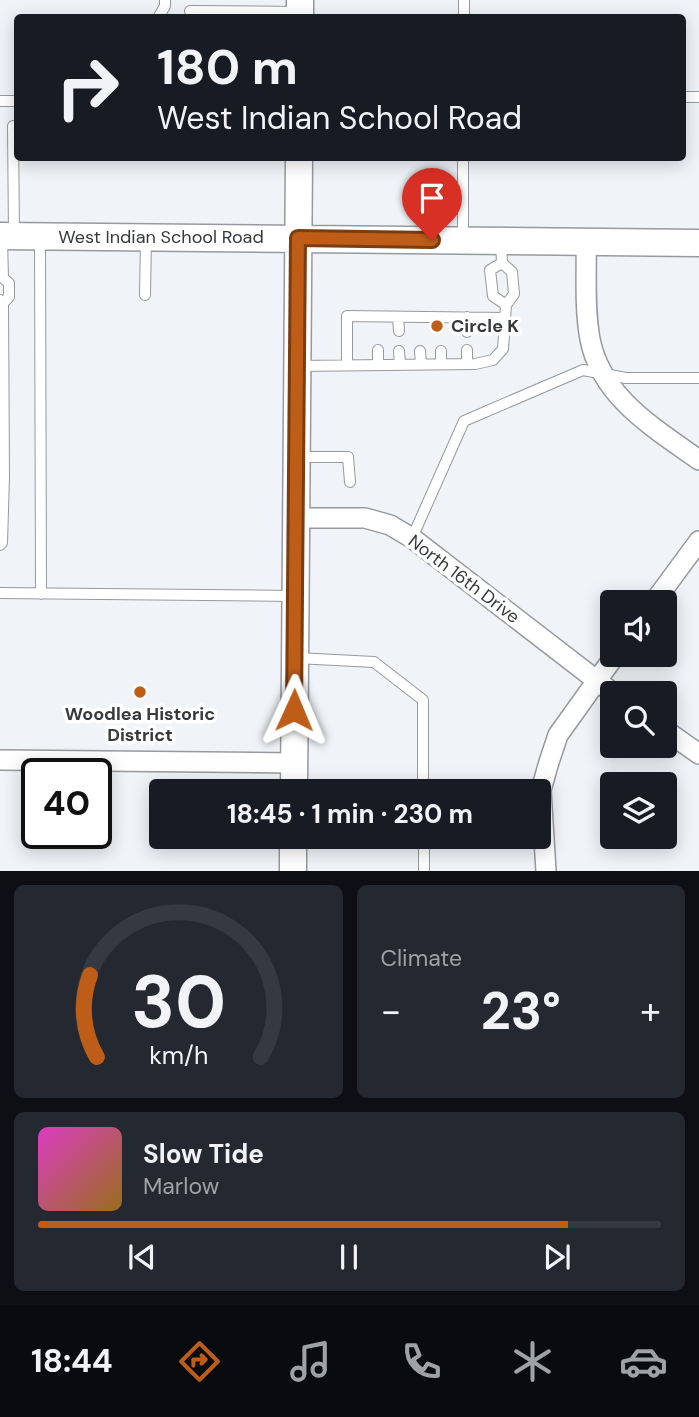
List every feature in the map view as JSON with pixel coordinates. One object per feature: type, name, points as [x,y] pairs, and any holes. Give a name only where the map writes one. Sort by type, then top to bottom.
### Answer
[{"type":"main road","points":[[293,779],[299,161]]},
{"type":"main road","name":"West Indian School Road","points":[[5,236],[463,240],[502,252],[586,241],[699,243]]},
{"type":"main road","points":[[293,849],[293,871]]},
{"type":"street","points":[[586,241],[590,338],[601,373],[634,413],[699,460]]},
{"type":"street","name":"North 16th Drive","points":[[296,518],[365,518],[390,525],[412,538],[600,684]]},
{"type":"street","points":[[663,590],[699,541]]},
{"type":"street","points":[[545,871],[541,790],[558,735],[606,667]]},
{"type":"street","points":[[677,738],[699,754]]},
{"type":"street","points":[[0,760],[294,763]]},
{"type":"lane","points":[[190,11],[300,10]]},
{"type":"lane","points":[[0,545],[4,477],[1,301],[9,297],[9,283],[2,280],[13,126]]},
{"type":"lane","points":[[463,161],[463,240]]},
{"type":"lane","points":[[40,236],[41,594]]},
{"type":"lane","points":[[145,295],[146,237]]},
{"type":"lane","points":[[297,366],[475,364],[493,360],[503,349],[506,304],[514,294],[512,272],[502,252],[490,270],[493,296],[506,304]]},
{"type":"lane","points":[[347,365],[347,316],[505,318]]},
{"type":"lane","points":[[377,317],[377,330]]},
{"type":"lane","points":[[398,317],[399,331]]},
{"type":"lane","points":[[419,317],[420,331]]},
{"type":"lane","points":[[440,317],[440,330]]},
{"type":"lane","points":[[467,317],[467,332]]},
{"type":"lane","points":[[378,350],[378,365]]},
{"type":"lane","points":[[467,350],[467,364]]},
{"type":"lane","points":[[399,351],[400,365]]},
{"type":"lane","points":[[420,351],[421,364]]},
{"type":"lane","points":[[441,351],[441,364]]},
{"type":"lane","points":[[412,538],[464,421],[583,370],[626,377],[699,378]]},
{"type":"lane","points":[[296,457],[348,457],[350,482]]},
{"type":"lane","points":[[0,593],[295,596]]},
{"type":"lane","points":[[295,658],[374,662],[423,700],[423,779]]},
{"type":"lane","points":[[424,849],[424,871]]},
{"type":"place","name":"Circle K","points":[[437,326]]},
{"type":"place","name":"Woodlea Historic District","points":[[140,692]]},
{"type":"route","points":[[294,710],[298,238],[432,240]]}]
